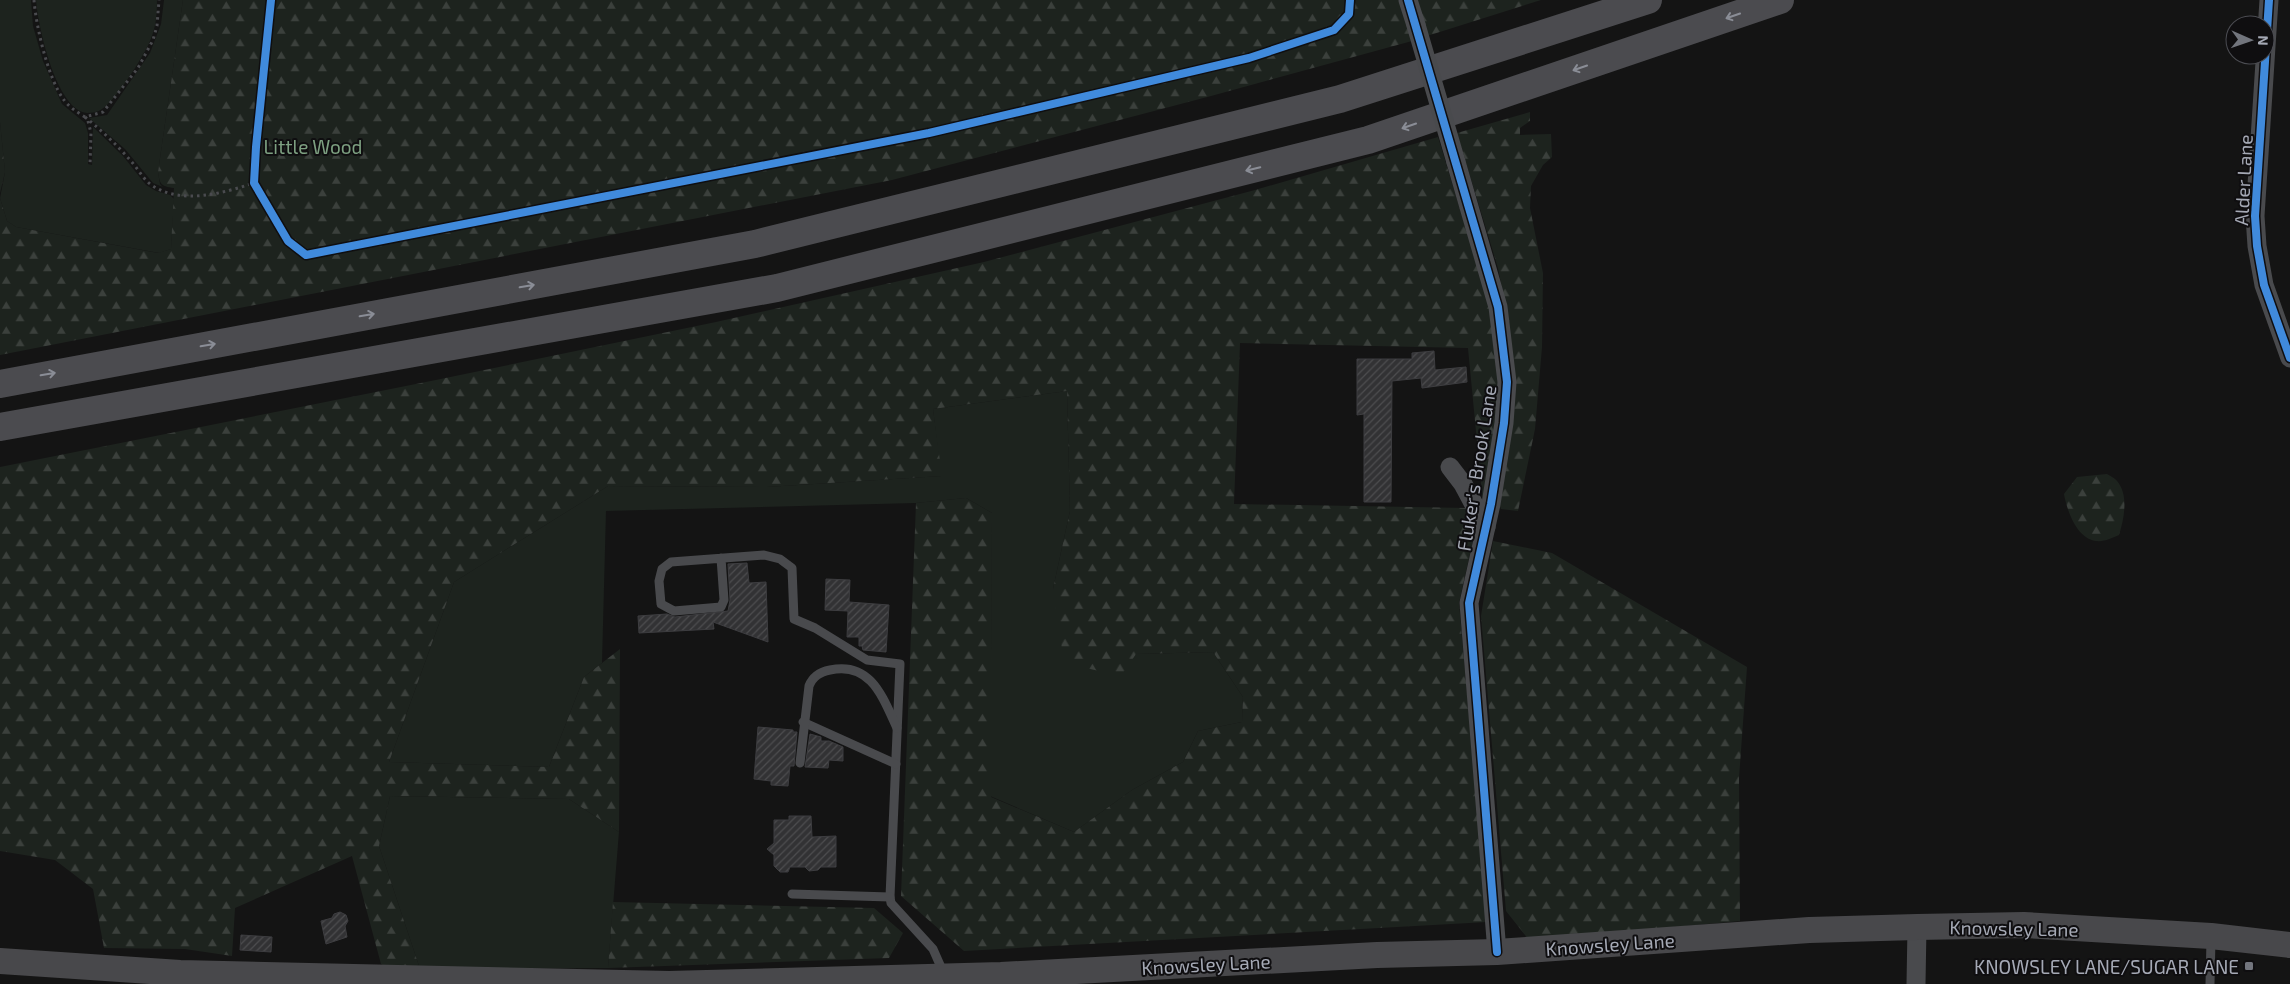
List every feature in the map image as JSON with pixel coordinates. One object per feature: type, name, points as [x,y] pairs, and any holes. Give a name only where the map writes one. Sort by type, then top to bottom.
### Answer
[{"type":"highway","points":[[0,384],[755,244],[1340,98],[1648,0]]},
{"type":"highway","points":[[0,427],[777,288],[1368,140],[1780,0]]},
{"type":"main road","name":"Knowsley Lane","points":[[0,961],[180,973],[371,981],[669,984],[945,977],[1377,955],[1497,952],[1809,930],[1917,927],[2024,925],[2211,936],[2290,945]]},
{"type":"street","name":"Fluker's Brook Lane","points":[[1408,0],[1498,306],[1507,382],[1504,423],[1486,527],[1469,604],[1497,952]]},
{"type":"street","name":"Alder Lane","points":[[2269,0],[2255,216],[2257,246],[2264,286],[2290,358]]},
{"type":"street","points":[[1450,467],[1463,484],[1486,527]]},
{"type":"street","points":[[1916,984],[1917,927]]},
{"type":"lane","points":[[721,558],[724,600],[721,607],[674,611],[661,604],[660,581],[662,569],[671,562],[721,558],[764,555],[780,559],[792,568],[794,619],[815,628],[867,660],[900,664],[890,897],[891,903],[933,948],[945,977]]},
{"type":"lane","points":[[800,762],[803,722],[809,686],[812,679],[824,671],[842,668],[852,670],[872,681],[898,729]]},
{"type":"lane","points":[[803,722],[896,764]]},
{"type":"lane","points":[[792,894],[890,897]]},
{"type":"lane","points":[[2210,984],[2211,936]]},
{"type":"path","points":[[34,0],[36,24],[62,98],[118,147],[154,187],[188,196],[210,195],[254,183]]},
{"type":"path","points":[[86,118],[103,112],[138,68],[153,40],[158,26],[159,0]]},
{"type":"path","points":[[86,118],[91,133],[90,165]]},
{"type":"path","points":[[255,174],[254,183],[259,192]]},
{"type":"green space","points":[[0,0],[31,0],[33,26],[43,61],[62,104],[85,123],[88,133],[88,164],[92,165],[93,127],[123,156],[146,185],[156,191],[170,195],[174,199],[171,249],[159,253],[16,227],[7,221],[0,198],[5,172],[0,122]]},
{"type":"green space","points":[[36,0],[157,0],[155,26],[147,48],[115,97],[100,110],[87,113],[76,108],[66,98],[58,83],[45,46]]},
{"type":"green space","points":[[164,0],[183,0],[158,172],[160,184],[163,187],[153,183],[125,149],[89,118],[107,115],[150,53],[161,24]]},
{"type":"green space","name":"Little Wood","points":[[183,0],[1346,0],[1343,17],[1334,24],[1341,30],[1353,16],[1354,0],[1400,0],[1412,41],[892,180],[0,355],[0,198],[7,221],[16,227],[158,253],[171,249],[174,188],[162,184],[158,172]]},
{"type":"green space","points":[[1416,0],[1541,0],[1427,36]]},
{"type":"green space","points":[[1530,112],[1530,121],[1520,128],[1520,135],[1551,134],[1552,157],[1543,165],[1531,186],[1530,208],[1543,273],[1542,347],[1535,429],[1518,511],[1501,509],[1498,502],[1506,308],[1498,268],[1457,133]]},
{"type":"green space","points":[[0,122],[5,172],[0,193]]},
{"type":"green space","points":[[1438,137],[1491,311],[1500,396],[1483,504],[1468,348],[1240,343],[1234,504],[1467,508],[1473,540],[1459,603],[1487,922],[964,951],[901,896],[916,503],[966,498],[992,513],[991,797],[1074,832],[1132,790],[1183,762],[1198,731],[1242,722],[1243,697],[1213,652],[1136,654],[1121,676],[1064,663],[1053,589],[1070,511],[1067,391],[933,409],[942,476],[766,487],[608,486],[454,582],[389,762],[549,767],[584,677],[620,649],[619,832],[569,799],[390,796],[379,846],[420,969],[387,967],[381,964],[352,856],[235,908],[232,956],[185,949],[104,948],[93,889],[55,860],[0,851],[0,467],[716,322],[984,262],[1255,190]]},
{"type":"green space","points":[[1067,391],[1070,511],[1053,589],[1136,654],[1213,652],[1243,697],[1242,722],[1198,731],[1183,762],[1132,790],[1074,832],[990,796],[992,513],[966,498],[916,503],[606,511],[602,663],[584,677],[549,767],[389,762],[454,582],[608,486],[766,487],[941,476],[933,409]]},
{"type":"green space","points":[[2107,474],[2116,480],[2121,487],[2124,500],[2124,515],[2119,535],[2096,541],[2083,535],[2078,529],[2067,508],[2064,494],[2077,477]]},
{"type":"green space","points":[[1493,541],[1552,553],[1747,667],[1739,778],[1740,921],[1529,940],[1506,911],[1481,616]]},
{"type":"green space","points":[[390,796],[569,799],[619,832],[608,968],[420,969],[379,846]]},
{"type":"green space","points":[[613,902],[874,908],[903,933],[889,958],[608,968]]},
{"type":"building","points":[[1434,351],[1435,370],[1466,367],[1467,382],[1422,388],[1421,378],[1392,381],[1391,502],[1364,502],[1364,414],[1357,415],[1357,359],[1412,359],[1412,353]]},
{"type":"building","points":[[747,563],[749,583],[766,582],[768,642],[713,622],[714,629],[639,633],[638,616],[667,614],[675,617],[728,611],[730,600],[728,564]]},
{"type":"building","points":[[826,579],[850,580],[849,602],[889,605],[886,652],[863,650],[862,646],[859,646],[859,637],[847,637],[848,611],[825,610]]},
{"type":"building","points":[[758,727],[797,732],[794,766],[790,766],[788,786],[771,785],[771,781],[754,779]]},
{"type":"building","points":[[810,734],[821,737],[821,741],[829,741],[843,747],[843,761],[829,760],[828,768],[805,767]]},
{"type":"building","points":[[789,816],[811,816],[812,837],[836,836],[836,867],[821,867],[818,870],[809,871],[805,867],[790,867],[788,872],[780,872],[774,866],[774,855],[767,849],[774,843],[774,820],[789,820]]},
{"type":"building","points":[[340,912],[346,915],[348,921],[345,926],[347,937],[326,944],[321,921],[332,918],[334,914]]},
{"type":"building","points":[[241,935],[272,937],[271,952],[240,950]]},
{"type":"cycle path","points":[[271,0],[254,183],[288,241],[306,255],[929,133],[1249,58],[1334,30],[1349,14],[1350,0]]},
{"type":"cycle path","points":[[1408,0],[1498,307],[1507,382],[1504,423],[1491,504],[1469,603],[1497,952]]},
{"type":"cycle path","points":[[2269,0],[2255,216],[2257,246],[2264,285],[2290,358]]},
{"type":"place","name":"KNOWSLEY LANE/SUGAR LANE","points":[[2249,966]]}]
